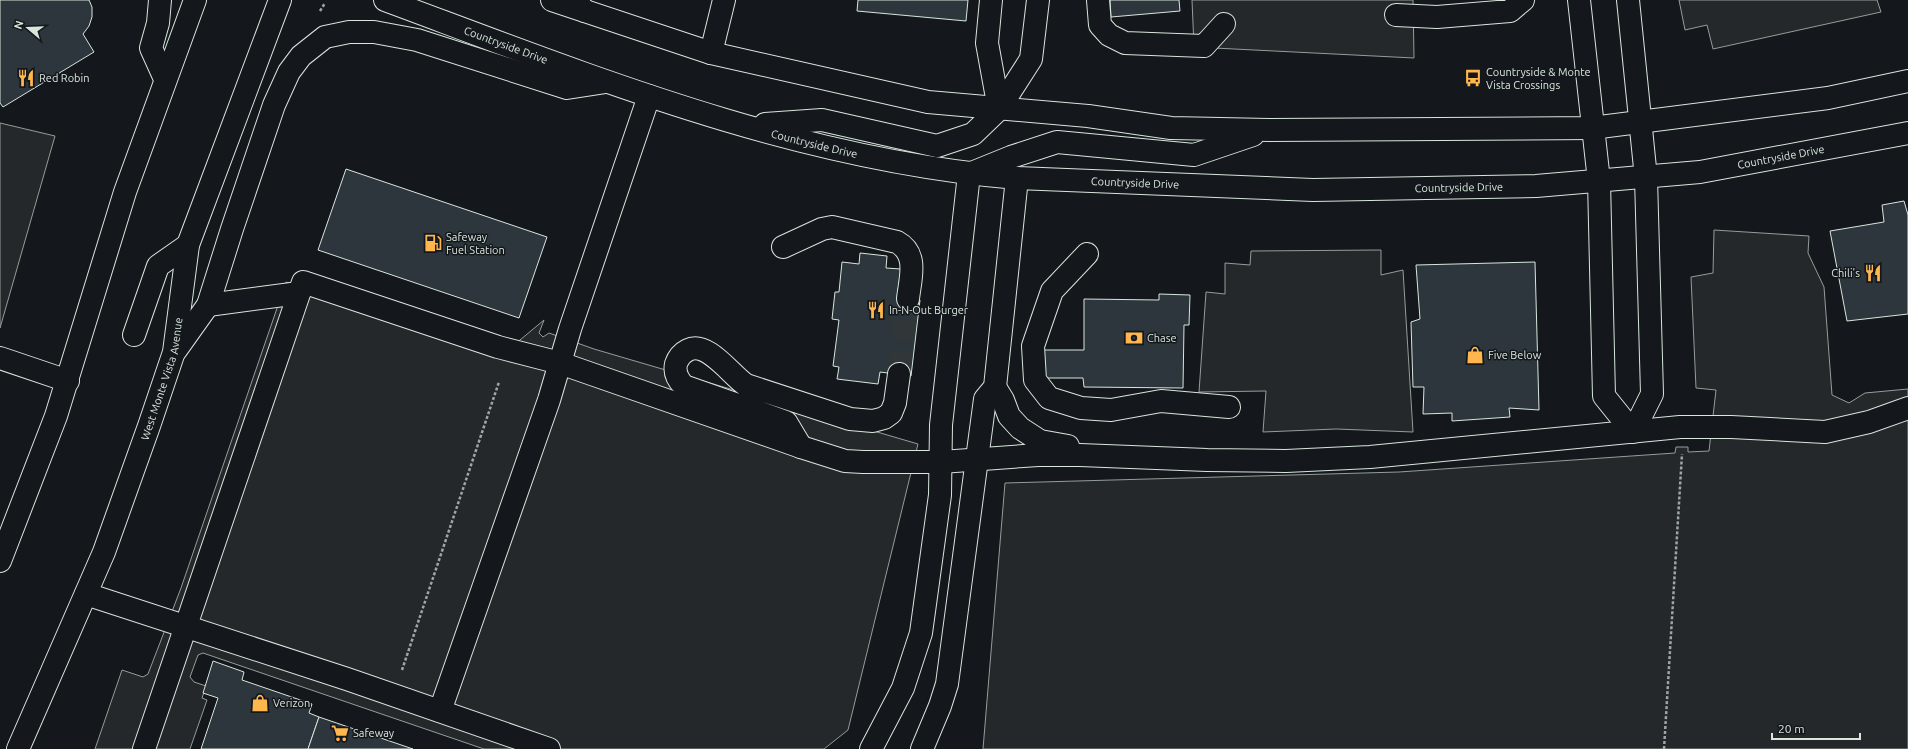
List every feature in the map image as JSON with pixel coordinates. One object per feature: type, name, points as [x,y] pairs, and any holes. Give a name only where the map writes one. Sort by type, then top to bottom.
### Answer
[{"type":"street","points":[[160,0],[158,23],[151,48],[165,79]]},
{"type":"street","points":[[0,561],[32,481],[68,381],[125,192],[195,0]]},
{"type":"street","name":"West Monte Vista Avenue","points":[[18,749],[86,594],[122,502],[174,352],[188,245],[280,0]]},
{"type":"street","name":"Countryside Drive","points":[[385,0],[606,82],[746,126],[874,158],[969,174],[1017,178],[1313,190],[1536,186],[1646,178],[1700,172],[1908,133]]},
{"type":"street","points":[[552,0],[580,6],[711,53],[928,102],[1088,116],[1170,128],[1269,130],[1592,128],[1828,98],[1908,81]]},
{"type":"street","points":[[711,53],[724,0]]},
{"type":"street","points":[[991,0],[988,43],[999,109]]},
{"type":"street","points":[[746,126],[822,120],[937,146],[974,134],[999,109],[1031,58],[1038,0]]},
{"type":"street","points":[[1098,0],[1100,25],[1109,35],[1125,43],[1204,46],[1224,24]]},
{"type":"street","points":[[1396,16],[1437,17],[1510,11],[1523,0]]},
{"type":"street","points":[[1579,0],[1599,181],[1604,396],[1633,432]]},
{"type":"street","points":[[1628,0],[1639,122],[1646,178],[1652,394],[1633,432]]},
{"type":"street","points":[[174,352],[208,305],[232,229],[280,92],[289,72],[301,56],[325,37],[348,32],[374,32],[396,35],[418,40],[567,88],[606,82]]},
{"type":"street","points":[[440,711],[549,400],[649,96]]},
{"type":"street","points":[[871,749],[903,688],[921,633],[940,495],[941,425],[969,174],[1011,157],[1058,142],[1194,154],[1269,130]]},
{"type":"street","points":[[922,749],[940,706],[947,684],[985,399],[995,387],[1017,178]]},
{"type":"street","points":[[783,247],[822,229],[832,227],[897,242],[906,248],[911,256],[908,299]]},
{"type":"street","points":[[134,335],[158,266],[188,245]]},
{"type":"street","points":[[1087,254],[1052,291],[1033,346],[1035,380],[1049,398],[1081,408],[1111,410],[1161,401],[1229,406]]},
{"type":"street","points":[[144,749],[303,282],[506,350],[560,363],[801,447],[853,462],[941,462],[1038,455],[1286,461],[1370,457],[1680,427],[1732,427],[1825,432],[1869,422],[1908,408]]},
{"type":"street","points":[[208,305],[299,293]]},
{"type":"street","points":[[801,447],[786,422],[684,386],[680,382],[675,369],[680,357],[690,349],[704,349],[710,352],[735,377],[746,385],[842,417],[865,421],[879,420],[891,413],[895,403],[899,374]]},
{"type":"street","points":[[0,358],[68,381]]},
{"type":"street","points":[[995,387],[1003,400],[1009,416],[1020,428],[1040,441],[1067,446],[1080,455]]},
{"type":"street","points":[[86,594],[347,679],[549,749]]},
{"type":"path","points":[[400,676],[499,382]]},
{"type":"path","points":[[1664,749],[1682,447]]},
{"type":"shaded area","points":[[1192,0],[1413,0],[1414,58],[1194,47]]},
{"type":"shaded area","points":[[1679,0],[1877,0],[1881,12],[1713,49],[1707,25],[1685,30]]},
{"type":"shaded area","points":[[0,123],[55,136],[0,328]]},
{"type":"shaded area","points":[[1714,230],[1809,236],[1808,253],[1824,287],[1832,395],[1849,403],[1865,393],[1908,389],[1908,749],[983,749],[1005,483],[1399,472],[1675,453],[1676,447],[1688,447],[1688,452],[1709,451],[1716,390],[1696,388],[1691,277],[1713,273]]},
{"type":"shaded area","points":[[1381,250],[1381,275],[1403,270],[1413,432],[1336,429],[1263,432],[1266,391],[1199,392],[1206,292],[1225,294],[1225,263],[1250,265],[1251,251]]},
{"type":"shaded area","points":[[286,282],[502,355],[544,320],[539,333],[543,337],[549,333],[594,349],[918,444],[848,730],[824,749],[484,749],[203,653],[198,655],[190,677],[194,682],[206,686],[202,698],[207,700],[190,749],[95,749],[122,670],[143,677],[148,674],[181,588]]},
{"type":"building","name":"Red Robin","points":[[0,0],[89,0],[92,7],[92,17],[89,26],[83,34],[94,52],[3,107],[0,103]]},
{"type":"building","points":[[858,0],[968,0],[966,21],[857,11]]},
{"type":"building","points":[[1110,0],[1179,0],[1180,11],[1111,17]]},
{"type":"building","name":"Safeway Fuel Station","points":[[346,169],[547,237],[519,318],[318,250]]},
{"type":"building","name":"Chili's","points":[[1904,201],[1908,215],[1908,314],[1847,321],[1830,231],[1884,222],[1882,205]]},
{"type":"building","name":"In-N-Out Burger","points":[[860,253],[887,256],[886,268],[901,269],[897,298],[920,300],[911,376],[880,372],[878,384],[837,379],[839,367],[833,366],[839,320],[832,319],[835,292],[839,292],[842,262],[859,264]]},
{"type":"building","name":"Five Below","points":[[1535,262],[1539,410],[1509,408],[1510,417],[1452,421],[1452,413],[1423,414],[1424,387],[1413,387],[1411,322],[1420,319],[1416,265]]},
{"type":"building","name":"Chase","points":[[1159,294],[1190,295],[1189,325],[1184,325],[1183,388],[1084,387],[1083,378],[1042,378],[1042,350],[1084,350],[1084,299],[1159,300]]},
{"type":"building","points":[[213,661],[244,672],[242,680],[312,704],[309,713],[319,717],[308,749],[201,749],[218,698],[203,693]]},
{"type":"building","name":"Safeway","points":[[319,717],[413,749],[308,749]]},
{"type":"tunnel","points":[[899,374],[908,299]]},
{"type":"place","name":"Red Robin","points":[[26,78]]},
{"type":"place","name":"Countryside & Monte Vista Crossings","points":[[1473,78]]},
{"type":"place","name":"Safeway Fuel Station","points":[[433,243]]},
{"type":"place","name":"Chili's","points":[[1873,273]]},
{"type":"place","name":"In-N-Out Burger","points":[[876,310]]},
{"type":"place","name":"Chase","points":[[1134,338]]},
{"type":"place","name":"Five Below","points":[[1475,355]]},
{"type":"place","name":"Verizon","points":[[260,703]]},
{"type":"place","name":"Safeway","points":[[340,733]]}]
